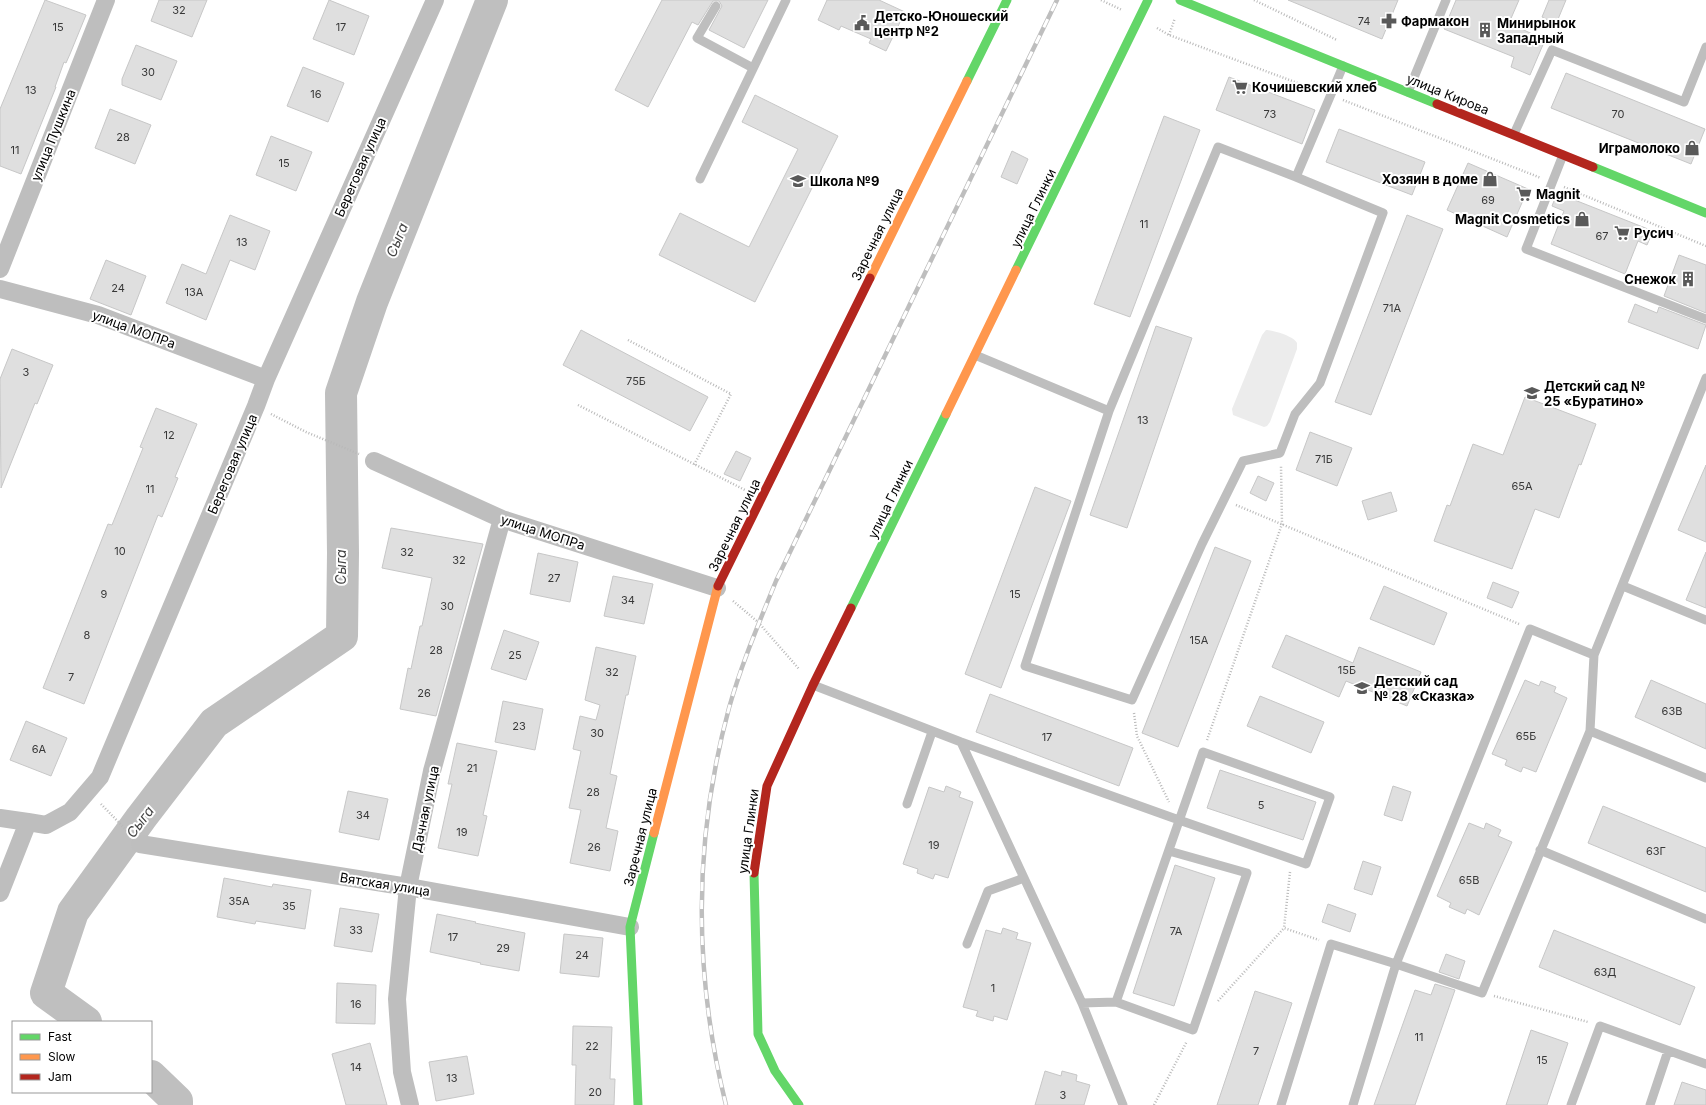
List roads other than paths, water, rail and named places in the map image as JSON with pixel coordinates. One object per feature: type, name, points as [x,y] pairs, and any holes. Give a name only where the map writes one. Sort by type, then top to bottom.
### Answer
[{"type":"main road","name":"Заречная улица","points":[[638,1105],[630,927],[717,588],[1007,0]]},
{"type":"main road","name":"улица Глинки","points":[[799,1105],[775,1071],[758,1034],[754,868],[766,786],[813,686],[1148,0]]},
{"type":"main road","name":"улица Кирова","points":[[1180,0],[1706,213]]},
{"type":"street","name":"улица Пушкина","points":[[0,269],[106,0]]},
{"type":"street","name":"Береговая улица","points":[[28,822],[46,825],[70,812],[100,777],[266,379],[435,0]]},
{"type":"street","name":"улица МОПРа","points":[[0,289],[98,315],[266,379]]},
{"type":"street","name":"улица МОПРа","points":[[374,461],[502,519],[717,588]]},
{"type":"street","name":"Дачная улица","points":[[410,1105],[402,1072],[397,999],[408,887],[432,771],[502,519]]},
{"type":"street","points":[[0,818],[28,822],[0,893]]},
{"type":"street","name":"Вятская улица","points":[[140,844],[408,887],[630,927]]},
{"type":"lane","points":[[700,179],[786,0]]},
{"type":"lane","points":[[1408,92],[1446,0]]},
{"type":"lane","points":[[716,6],[697,38],[753,68]]},
{"type":"lane","points":[[1514,134],[1552,50],[1684,102],[1706,48]]},
{"type":"lane","points":[[1296,177],[1343,66]]},
{"type":"lane","points":[[1218,147],[1383,213],[1320,383],[1295,414],[1280,452],[1243,461],[1132,700],[1025,666],[1109,411],[1218,147]]},
{"type":"lane","points":[[1563,154],[1526,248],[1706,319]]},
{"type":"lane","points":[[975,355],[1109,411]]},
{"type":"lane","points":[[1281,1105],[1331,944],[1482,993],[1590,731],[1594,655],[1706,378]]},
{"type":"lane","points":[[1623,586],[1706,620]]},
{"type":"lane","points":[[1353,1105],[1396,964],[1530,629],[1594,655]]},
{"type":"lane","points":[[813,686],[932,732],[1179,820],[1306,864],[1330,797],[1203,752],[1179,820],[1169,851],[1116,1002]]},
{"type":"lane","points":[[1590,731],[1706,778]]},
{"type":"lane","points":[[907,804],[932,732]]},
{"type":"lane","points":[[961,742],[1082,1003],[1123,1105]]},
{"type":"lane","points":[[1540,850],[1706,919]]},
{"type":"lane","points":[[1082,1003],[1116,1002],[1193,1030],[1247,873],[1169,851]]},
{"type":"lane","points":[[967,944],[988,891],[1024,878]]},
{"type":"lane","points":[[1571,1105],[1600,1026],[1706,1064]]},
{"type":"lane","points":[[1650,1105],[1668,1051]]},
{"type":"waterway","name":"Сыга","points":[[85,1021],[46,993],[73,912],[141,818],[214,723],[342,636],[343,553],[341,393],[372,302],[492,0]]},
{"type":"waterway","name":"Сыга","points":[[152,1077],[177,1101],[177,1105]]},
{"type":"railway","points":[[726,1105],[715,1055],[707,1006],[703,956],[702,906],[704,857],[709,807],[717,758],[729,708],[739,676],[776,581],[1057,0]]},
{"type":"place","name":"Фармакон","points":[[1389,21]]},
{"type":"place","name":"Детско-Юношеский центр №2","points":[[862,23]]},
{"type":"place","name":"Минирынок Западный","points":[[1485,30]]},
{"type":"place","name":"Кочишевский хлеб","points":[[1240,87]]},
{"type":"place","name":"Играмолоко","points":[[1692,148]]},
{"type":"place","name":"Хозяин в доме","points":[[1490,179]]},
{"type":"place","name":"Школа №9","points":[[798,181]]},
{"type":"place","name":"Magnit","points":[[1524,194]]},
{"type":"place","name":"Magnit Cosmetics","points":[[1582,219]]},
{"type":"place","name":"Русич","points":[[1622,233]]},
{"type":"place","name":"Снежок","points":[[1688,279]]},
{"type":"place","name":"Детский сад № 25 «Буратино»","points":[[1532,393]]},
{"type":"place","name":"Детский сад № 28 «Сказка»","points":[[1362,688]]}]
